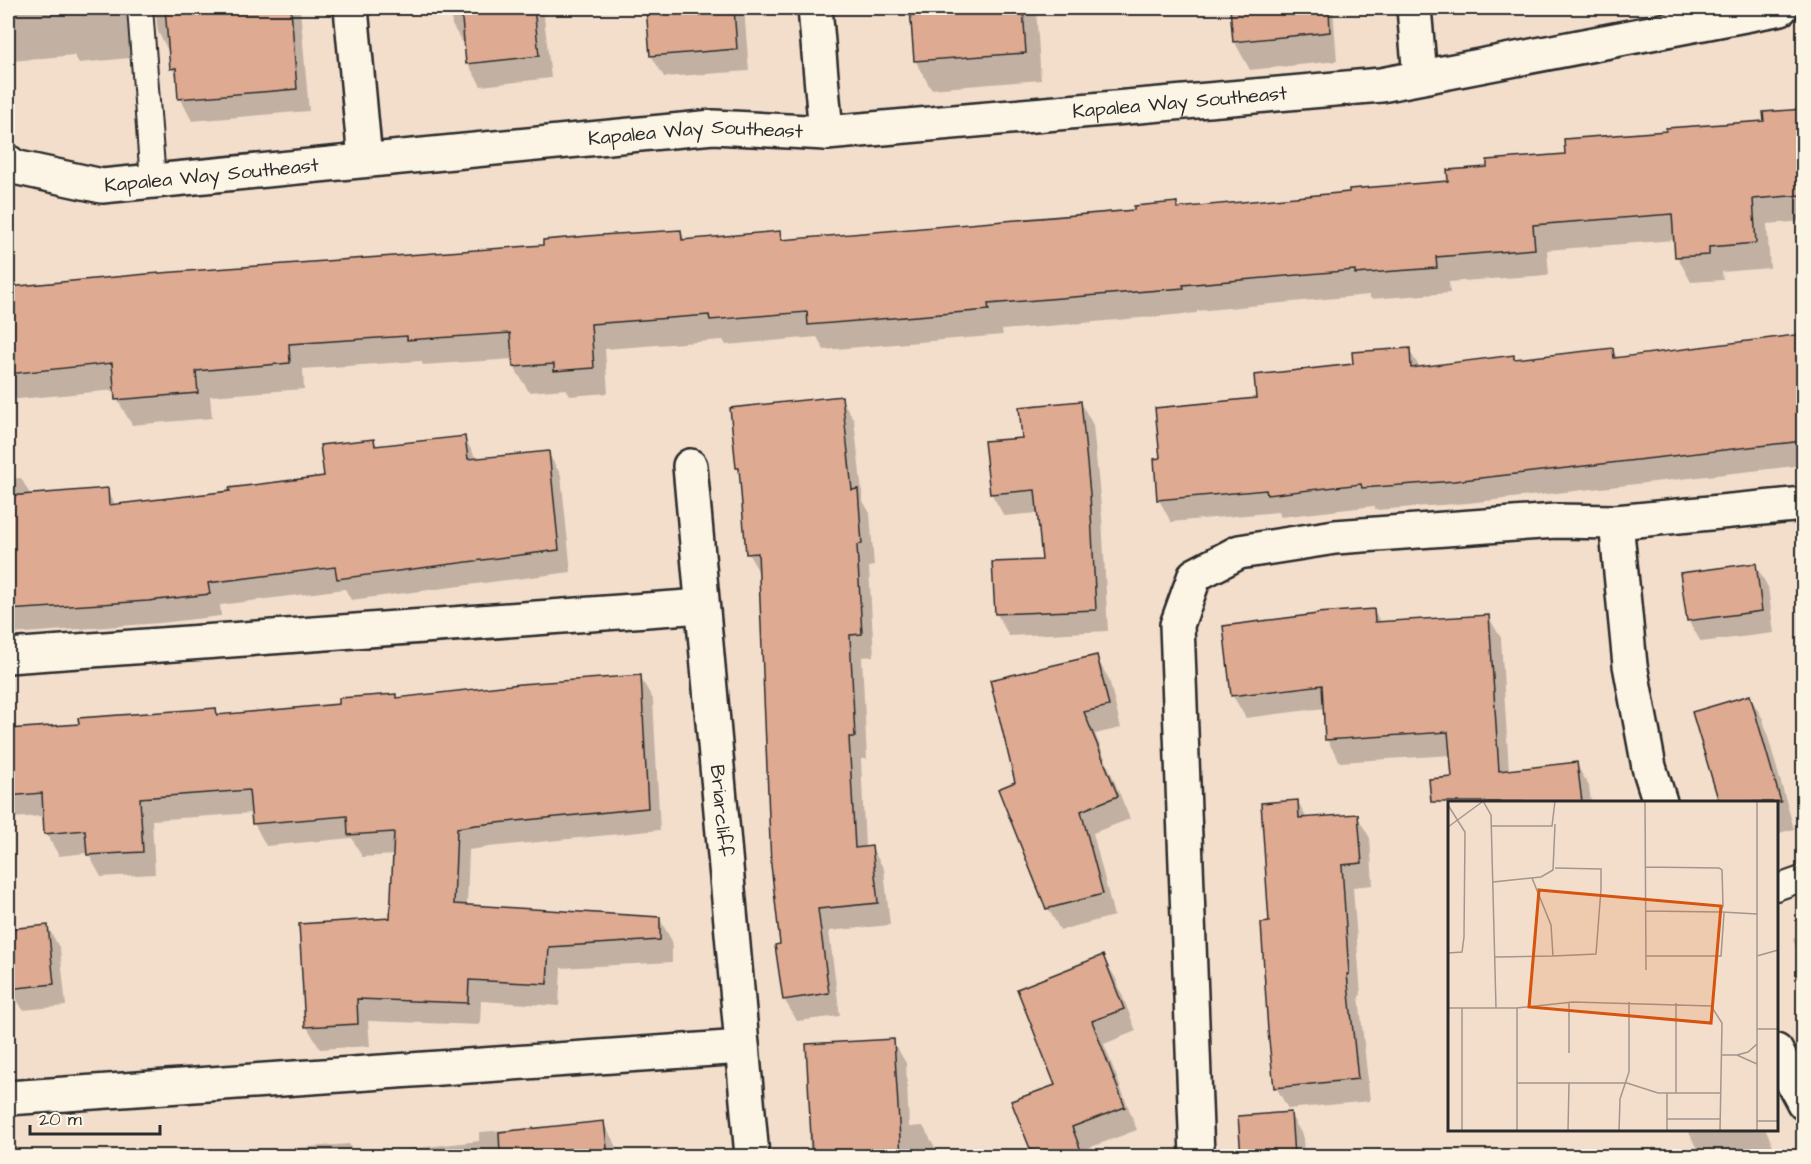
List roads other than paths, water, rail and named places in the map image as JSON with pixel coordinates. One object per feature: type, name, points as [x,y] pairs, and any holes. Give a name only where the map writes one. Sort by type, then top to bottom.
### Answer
[{"type":"street","points":[[351,8],[365,160]]},
{"type":"street","points":[[815,8],[826,133]]},
{"type":"street","points":[[1414,8],[1420,77]]},
{"type":"street","name":"Kapalea Way Southeast","points":[[11,164],[102,186],[713,127],[826,133],[1381,85],[1781,8]]},
{"type":"street","name":"Briarcliff","points":[[690,466],[752,1156]]},
{"type":"street","points":[[1197,1156],[1177,625],[1195,575],[1239,552],[1335,537],[1556,521],[1616,522],[1803,504]]},
{"type":"street","points":[[1616,522],[1630,664],[1649,767],[1660,801]]},
{"type":"street","points":[[8,656],[702,606]]},
{"type":"street","points":[[8,1098],[742,1047]]},
{"type":"street","points":[[1778,1055],[1803,1103]]},
{"type":"lane","points":[[140,8],[153,181]]},
{"type":"lane","points":[[1778,887],[1803,878]]}]
